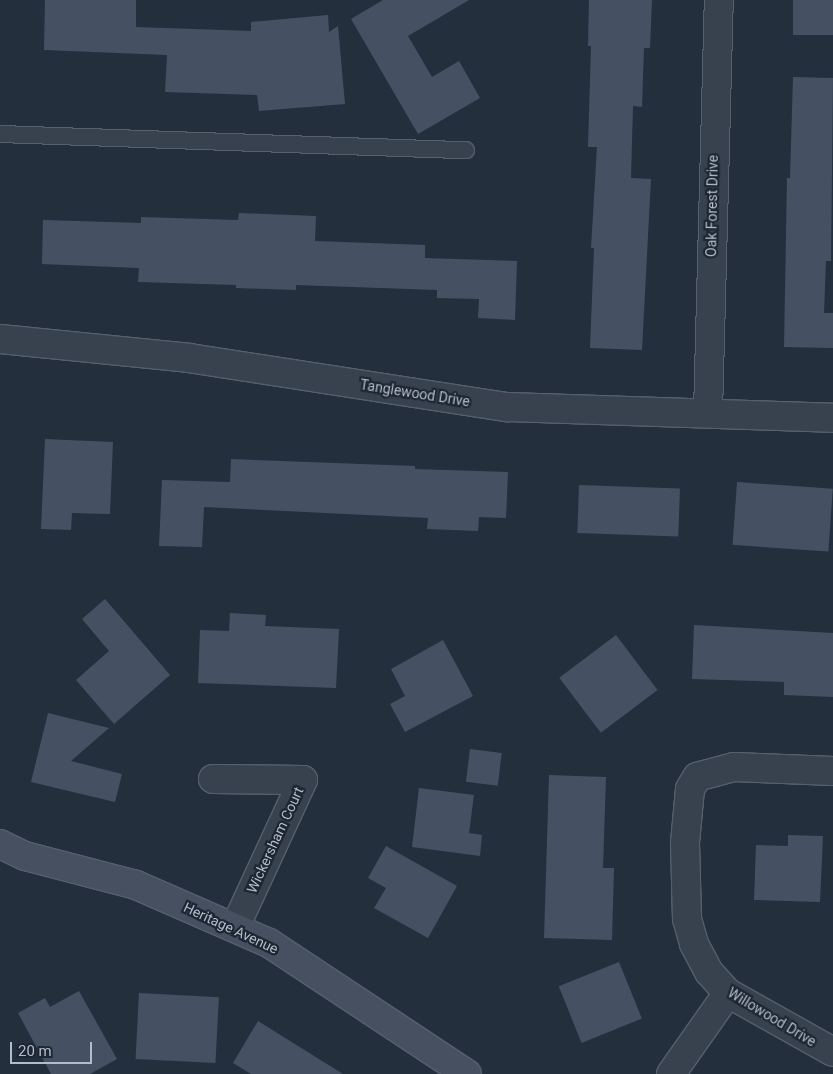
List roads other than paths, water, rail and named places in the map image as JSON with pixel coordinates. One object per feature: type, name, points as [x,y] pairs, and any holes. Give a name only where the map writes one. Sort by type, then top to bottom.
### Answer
[{"type":"street","name":"Oak Forest Drive","points":[[708,413],[719,0]]},
{"type":"street","name":"Tanglewood Drive","points":[[0,339],[189,358],[507,407],[833,418]]},
{"type":"street","name":"Willowood Drive","points":[[833,771],[734,767],[697,777],[690,789],[685,844],[687,919],[694,944],[709,972],[728,993],[833,1052]]},
{"type":"street","name":"Wickersham Court","points":[[213,779],[303,780],[235,927]]},
{"type":"street","name":"Heritage Avenue","points":[[0,844],[12,857],[136,885],[269,943],[467,1074]]},
{"type":"street","points":[[671,1074],[728,993]]},
{"type":"lane","points":[[0,134],[466,150]]}]
